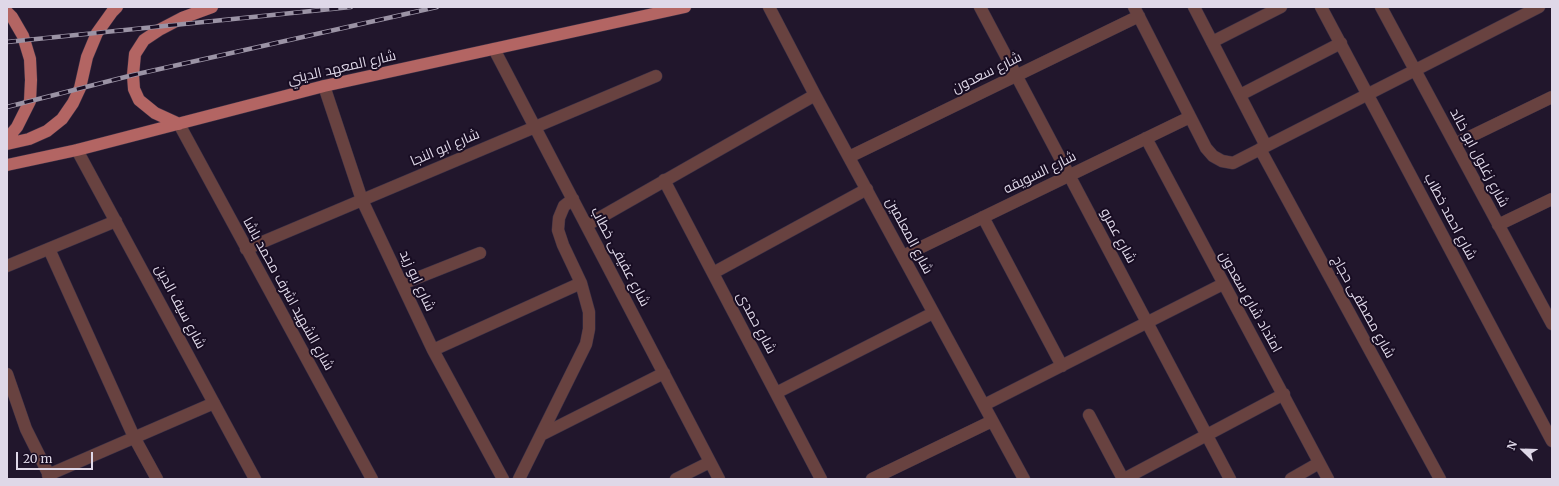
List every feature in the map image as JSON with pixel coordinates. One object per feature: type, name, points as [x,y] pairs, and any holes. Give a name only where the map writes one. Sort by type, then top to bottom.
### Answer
[{"type":"main road","points":[[7,144],[29,139],[47,131],[62,119],[73,103],[80,88],[88,57],[97,33],[117,7]]},
{"type":"main road","points":[[179,124],[155,113],[139,100],[134,89],[133,75],[135,54],[144,40],[159,30],[182,18],[212,7]]},
{"type":"main road","name":"شارع المعهد الديني","points":[[7,165],[77,150],[324,86],[685,7]]},
{"type":"main road","points":[[7,12],[12,17],[23,36],[30,59],[31,80],[30,101],[17,127],[7,139]]},
{"type":"street","name":"شارع المعلمين","points":[[769,7],[1024,479]]},
{"type":"street","name":"شارع عمرو","points":[[980,7],[1230,479]]},
{"type":"street","name":"شارع مصطفى حجاج","points":[[1194,7],[1240,95],[1263,147],[1440,479]]},
{"type":"street","points":[[1212,42],[1280,7]]},
{"type":"street","name":"شارع احمد خطاب","points":[[1321,7],[1552,441]]},
{"type":"street","name":"شارع زغلول ابو خالد","points":[[1381,7],[1552,324]]},
{"type":"street","points":[[1137,12],[1206,148],[1213,156],[1222,162],[1232,163],[1538,7]]},
{"type":"street","name":"شارع سعدون","points":[[849,157],[1017,76],[1137,12]]},
{"type":"street","points":[[1240,95],[1340,43]]},
{"type":"street","name":"شارع عفيفى خطاب","points":[[494,49],[574,199],[719,479]]},
{"type":"street","name":"شارع ابو النجا","points":[[246,249],[656,76]]},
{"type":"street","name":"شارع ابو زيد","points":[[324,86],[362,200],[433,350],[504,479]]},
{"type":"street","points":[[587,224],[816,95]]},
{"type":"street","points":[[1455,144],[1552,97]]},
{"type":"street","name":"شارع السويقه","points":[[903,256],[1190,117]]},
{"type":"street","name":"شارع الشهيد اشرف محمد باشا","points":[[179,124],[372,479]]},
{"type":"street","name":"امتداد شارع سعدون","points":[[1146,138],[1223,284],[1284,394],[1328,479]]},
{"type":"street","name":"شارع سيف الدين","points":[[77,150],[255,479]]},
{"type":"street","name":"شارع حمدى","points":[[664,180],[821,479]]},
{"type":"street","points":[[713,273],[867,189]]},
{"type":"street","points":[[519,479],[586,344],[589,329],[589,312],[581,282],[563,245],[558,230],[559,218],[564,206],[574,199]]},
{"type":"street","points":[[1498,225],[1552,199]]},
{"type":"street","points":[[984,217],[1062,366]]},
{"type":"street","points":[[7,266],[116,221]]},
{"type":"street","points":[[48,249],[134,437],[157,479]]},
{"type":"street","points":[[402,284],[480,253]]},
{"type":"street","points":[[433,350],[581,282]]},
{"type":"street","points":[[984,405],[1223,284]]},
{"type":"street","points":[[776,393],[933,313]]},
{"type":"street","points":[[541,435],[664,373]]},
{"type":"street","points":[[7,374],[26,428],[49,477],[134,437],[214,403]]},
{"type":"street","points":[[1088,415],[1124,479],[1284,394]]},
{"type":"street","points":[[872,479],[992,420]]},
{"type":"street","points":[[676,479],[710,462]]},
{"type":"street","points":[[1291,479],[1319,463]]},
{"type":"railway","points":[[7,42],[351,7]]},
{"type":"railway","points":[[7,107],[133,75],[437,7]]}]
